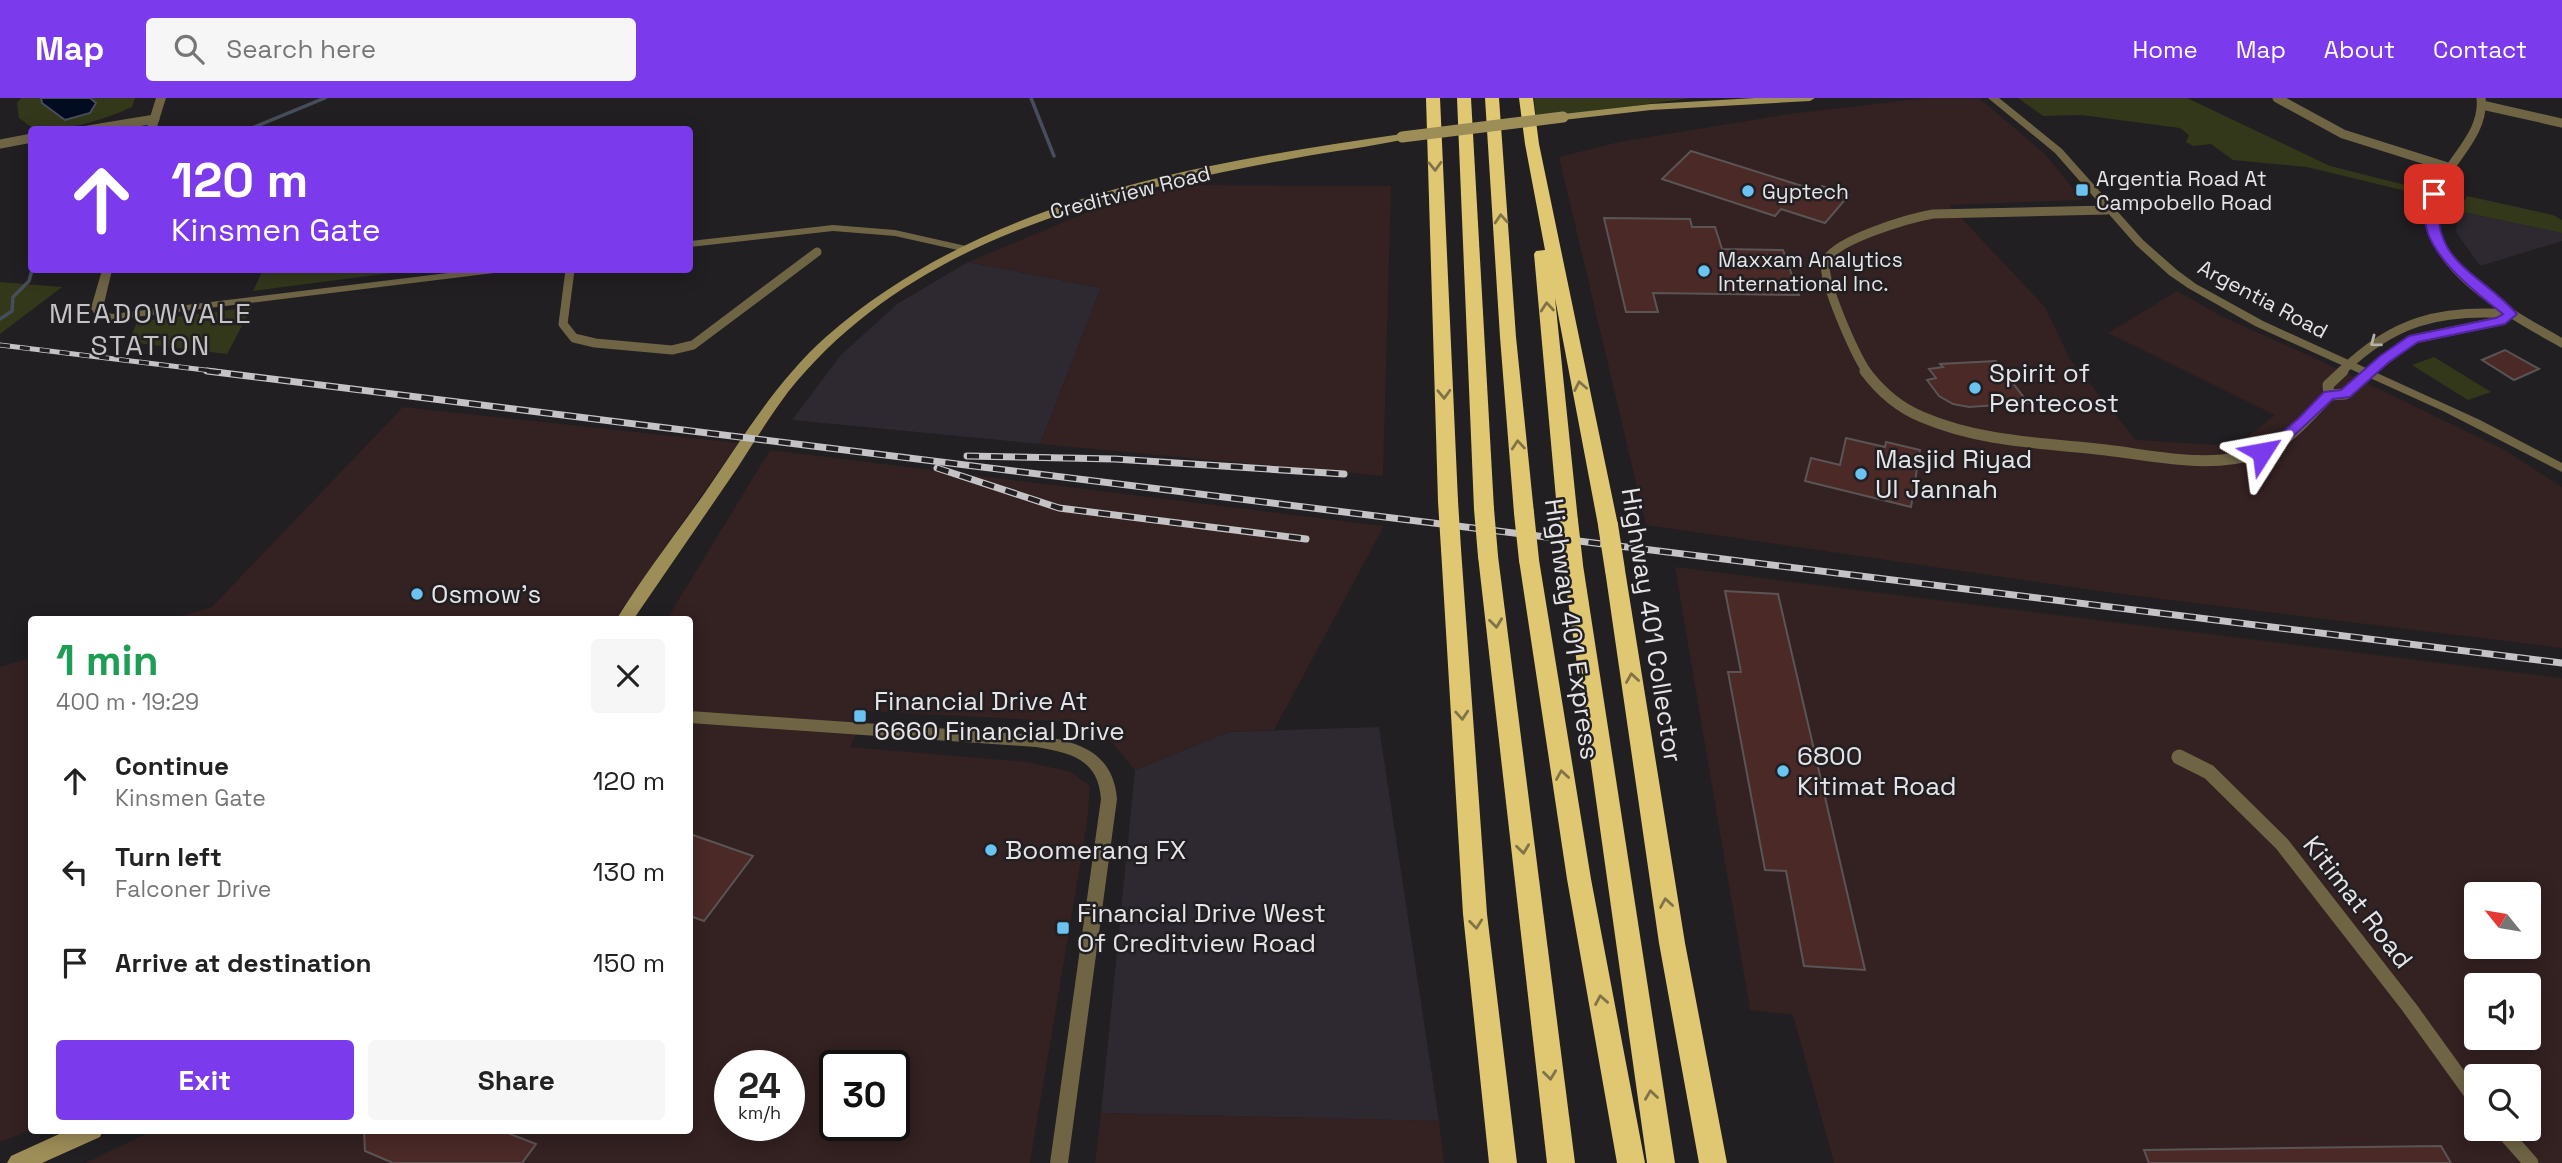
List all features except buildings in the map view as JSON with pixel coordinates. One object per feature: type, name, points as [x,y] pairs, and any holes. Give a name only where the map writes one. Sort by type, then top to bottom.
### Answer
[{"type":"highway","points":[[1433,98],[1451,549],[1475,914],[1503,1163]]},
{"type":"highway","points":[[1464,98],[1488,556],[1560,1163]]},
{"type":"highway","name":"Highway 401 Express","points":[[1492,98],[1508,337],[1529,560],[1579,879],[1631,1163]]},
{"type":"highway","name":"Highway 401 Collector","points":[[1526,98],[1532,144],[1608,525],[1672,943],[1713,1163]]},
{"type":"highway","points":[[1532,144],[1573,565],[1661,1163]]},
{"type":"highway","points":[[1672,943],[1723,1163]]},
{"type":"main road","name":"Creditview Road","points":[[627,616],[777,399],[813,355],[872,302],[961,248],[1025,220],[1102,195],[1287,156],[1402,138],[1651,107],[1810,98]]},
{"type":"main road","points":[[18,1163],[84,1134]]},
{"type":"street","points":[[152,126],[161,98]]},
{"type":"street","name":"Argentia Road","points":[[1993,98],[2065,157],[2107,210],[2159,263],[2191,286],[2241,315],[2458,412],[2562,468]]},
{"type":"street","points":[[2277,98],[2343,134],[2451,167]]},
{"type":"street","points":[[2562,122],[2482,102],[2477,127],[2431,202],[2432,228],[2436,240],[2468,279],[2511,314],[2562,344]]},
{"type":"street","points":[[112,126],[155,119]]},
{"type":"street","points":[[0,144],[28,139]]},
{"type":"street","points":[[2107,210],[1933,214],[1914,217],[1838,247],[1824,265],[1825,273],[1871,380],[1914,413],[1960,430],[1992,438],[2178,459],[2228,460],[2262,452],[2277,444],[2329,395],[2345,394],[2385,359],[2414,339],[2500,321],[2511,314]]},
{"type":"street","points":[[693,244],[833,228],[895,233],[961,248]]},
{"type":"street","points":[[570,273],[563,324],[573,338],[672,351],[693,345],[817,253]]},
{"type":"street","points":[[106,273],[97,308],[99,313],[111,317],[470,273]]},
{"type":"street","points":[[2329,395],[2328,385],[2382,337],[2406,325],[2483,311],[2511,314]]},
{"type":"street","points":[[693,717],[1036,741],[1072,747],[1083,752],[1099,766],[1109,785],[1109,799],[1059,1163]]},
{"type":"street","name":"Kitimat Road","points":[[2179,757],[2209,772],[2282,844],[2409,1007],[2464,1083]]},
{"type":"street","points":[[2512,1141],[2531,1163]]},
{"type":"shaded area","points":[[1927,98],[1979,98],[2043,152],[2083,200],[1949,205],[2045,307],[2070,359],[2136,440],[2236,446],[2275,415],[2108,333],[2177,291],[2221,316],[2505,450],[2562,487],[2562,648],[2113,593],[1646,525],[1559,157],[1619,142],[1789,114]]},
{"type":"shaded area","points":[[1176,185],[1391,186],[1383,476],[1040,444],[1101,288],[968,262],[1095,209]]},
{"type":"shaded area","points":[[2458,211],[2562,233],[2562,241],[2480,266],[2456,232]]},
{"type":"shaded area","points":[[968,262],[1101,288],[1040,444],[792,420],[841,355],[897,304]]},
{"type":"shaded area","points":[[403,407],[738,443],[617,616],[182,616],[212,607]]},
{"type":"shaded area","points":[[770,450],[1384,526],[1274,730],[1228,732],[1135,770],[1109,739],[1072,722],[867,711],[850,747],[1028,762],[1071,772],[1090,786],[1087,824],[1030,1163],[85,1163],[146,1134],[693,1134],[693,616],[669,616]]},
{"type":"shaded area","points":[[1675,567],[2562,678],[2562,1163],[1834,1163],[1793,1015],[1750,1010]]},
{"type":"shaded area","points":[[28,659],[28,1131],[0,1142],[0,667]]},
{"type":"shaded area","points":[[1379,727],[1439,1121],[1101,1113],[1135,770],[1228,732]]},
{"type":"shaded area","points":[[1101,1113],[1439,1121],[1444,1163],[1095,1163]]},
{"type":"green space","points":[[21,98],[135,98],[132,107],[77,126],[31,126],[19,118],[17,103]]},
{"type":"green space","points":[[1534,98],[1691,98],[1536,119]]},
{"type":"green space","points":[[2018,98],[2187,98],[2330,166],[2409,186],[2410,192],[2307,167],[2233,160],[2211,144],[2193,146],[2186,142],[2189,135],[2180,128],[2081,115],[2043,116]]},
{"type":"green space","points":[[2467,196],[2553,215],[2562,220],[2562,233],[2458,211]]},
{"type":"green space","points":[[260,273],[392,273],[253,291]]},
{"type":"green space","points":[[0,282],[62,287],[0,334]]},
{"type":"green space","points":[[252,307],[227,354],[129,342],[137,322]]},
{"type":"green space","points":[[2434,357],[2491,392],[2468,400],[2412,365]]},
{"type":"water","points":[[41,98],[90,98],[96,103],[90,113],[65,120],[42,103]]},
{"type":"waterway","points":[[257,126],[325,98]]},
{"type":"waterway","points":[[1031,98],[1054,156]]},
{"type":"waterway","points":[[0,319],[12,311],[13,297],[29,281],[31,273]]},
{"type":"railway","points":[[0,345],[221,372]]},
{"type":"railway","points":[[207,371],[2562,663]]},
{"type":"railway","points":[[967,456],[1115,459],[1344,474]]},
{"type":"railway","points":[[937,468],[1059,508],[1306,539]]},
{"type":"place","name":"Argentia Road At Campobello Road","points":[[2082,190]]},
{"type":"place","name":"Gyptech","points":[[1748,191]]},
{"type":"place","name":"Maxxam Analytics International Inc.","points":[[1704,271]]},
{"type":"place","name":"Spirit of Pentecost","points":[[1975,388]]},
{"type":"place","name":"Masjid Riyad Ul Jannah","points":[[1861,474]]},
{"type":"place","name":"Osmow's","points":[[417,594]]},
{"type":"place","name":"Financial Drive At 6660 Financial Drive","points":[[860,716]]},
{"type":"place","name":"6800 Kitimat Road","points":[[1783,771]]},
{"type":"place","name":"Boomerang FX","points":[[991,850]]},
{"type":"place","name":"Financial Drive West Of Creditview Road","points":[[1063,928]]},
{"type":"district","name":"MEADOWVALE STATION","points":[[151,329]]},
{"type":"route","points":[[2262,452],[2277,444],[2303,422],[2329,395],[2345,394],[2400,346],[2426,334],[2500,321],[2511,314],[2468,279],[2436,240],[2430,217],[2434,194]]}]
